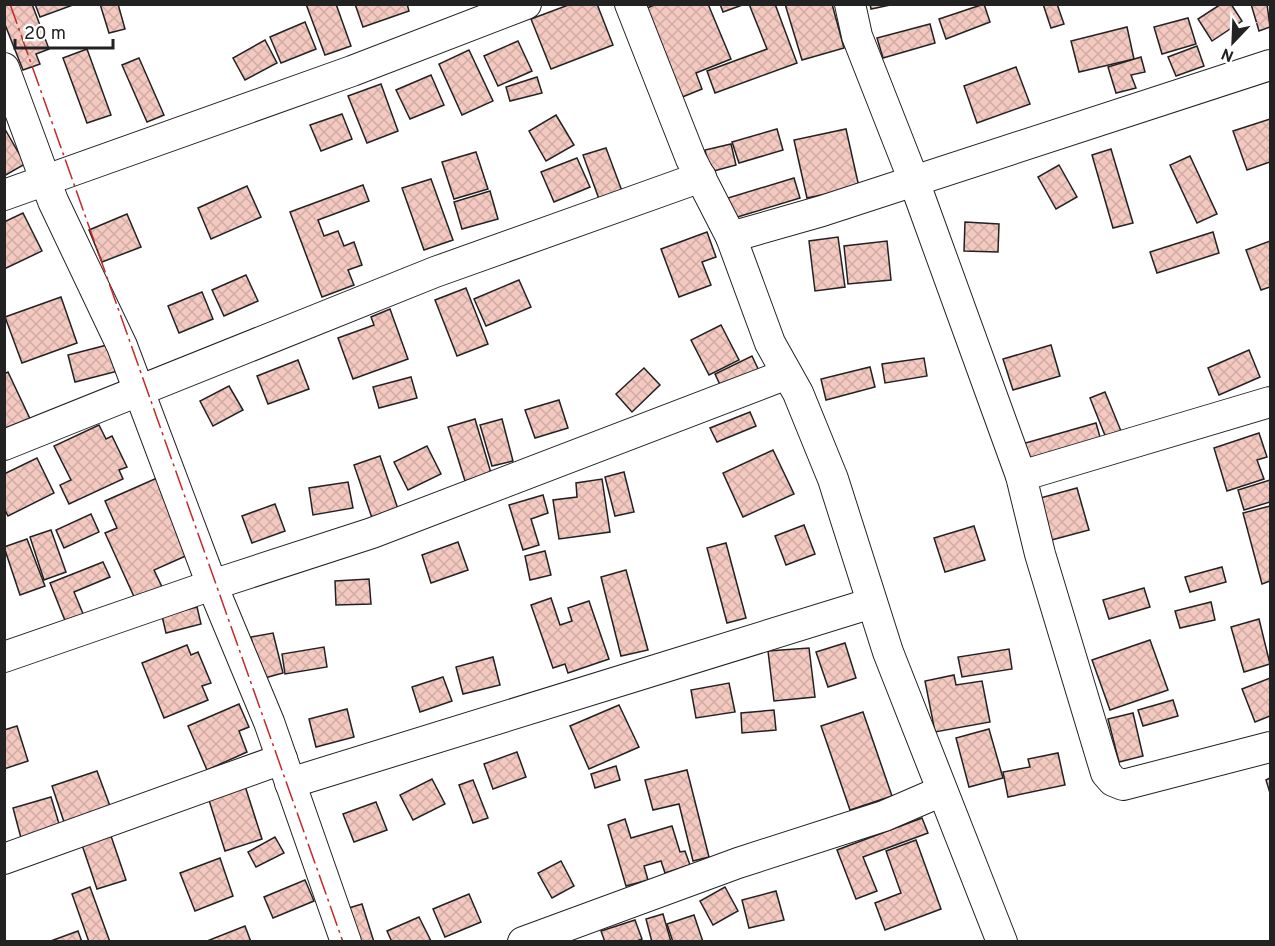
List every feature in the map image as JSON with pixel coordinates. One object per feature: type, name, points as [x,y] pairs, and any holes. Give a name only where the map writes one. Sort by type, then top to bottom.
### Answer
[{"type":"street","points":[[4,195],[352,71],[526,4]]},
{"type":"street","points":[[630,4],[700,177],[731,237],[770,343],[798,393],[833,479],[888,652],[1002,942]]},
{"type":"street","points":[[850,4],[857,36],[914,181],[1021,476],[1040,554],[1106,773],[1113,781],[1123,785],[1270,747]]},
{"type":"street","points":[[731,237],[822,212],[1270,65]]},
{"type":"street","points":[[4,68],[45,181],[122,346],[212,585],[286,771],[346,942]]},
{"type":"street","points":[[4,445],[138,389],[435,272],[700,177]]},
{"type":"street","points":[[4,657],[212,585],[372,533],[787,374]]},
{"type":"street","points":[[1021,476],[1270,402]]},
{"type":"street","points":[[4,859],[286,771],[872,603]]},
{"type":"street","points":[[523,942],[738,863],[884,816],[942,791]]},
{"type":"building","points":[[4,4],[32,4],[49,49],[36,54],[40,64],[23,70],[4,22]]},
{"type":"building","points":[[35,4],[73,4],[73,5],[40,17]]},
{"type":"building","points":[[100,4],[118,4],[125,29],[109,33]]},
{"type":"building","points":[[306,4],[336,4],[351,46],[325,55]]},
{"type":"building","points":[[355,4],[407,4],[409,11],[363,27]]},
{"type":"building","points":[[571,4],[597,4],[613,45],[551,69],[531,19]]},
{"type":"building","points":[[656,4],[708,4],[731,59],[696,73],[702,89],[680,98],[643,10]]},
{"type":"building","points":[[720,4],[745,4],[723,12]]},
{"type":"building","points":[[749,4],[775,4],[797,63],[715,93],[707,71],[767,49]]},
{"type":"building","points":[[785,4],[832,4],[844,48],[802,60]]},
{"type":"building","points":[[870,4],[889,4],[890,5],[871,9]]},
{"type":"building","points":[[984,4],[990,22],[946,39],[939,19]]},
{"type":"building","points":[[1043,4],[1057,4],[1064,24],[1051,28]]},
{"type":"building","points":[[1221,4],[1231,4],[1242,21],[1212,41],[1198,19]]},
{"type":"building","points":[[1251,4],[1267,4],[1270,27],[1259,31]]},
{"type":"building","points":[[1188,18],[1196,44],[1162,54],[1154,27]]},
{"type":"building","points":[[305,22],[316,49],[281,63],[270,37]]},
{"type":"building","points":[[930,24],[935,43],[883,58],[877,38]]},
{"type":"building","points":[[1127,27],[1134,59],[1079,72],[1071,41]]},
{"type":"building","points":[[265,40],[277,63],[245,80],[233,58]]},
{"type":"building","points":[[518,41],[532,71],[498,86],[484,56]]},
{"type":"building","points":[[1197,46],[1204,66],[1176,76],[1168,57]]},
{"type":"building","points":[[87,49],[111,115],[87,123],[63,58]]},
{"type":"building","points":[[469,50],[493,101],[462,115],[439,64]]},
{"type":"building","points":[[1141,57],[1145,72],[1131,75],[1136,88],[1116,93],[1108,67]]},
{"type":"building","points":[[139,58],[164,115],[147,122],[122,65]]},
{"type":"building","points":[[1016,67],[1030,104],[977,123],[964,86]]},
{"type":"building","points":[[431,75],[444,105],[410,119],[396,90]]},
{"type":"building","points":[[537,77],[542,93],[510,101],[506,87]]},
{"type":"building","points":[[381,84],[398,131],[367,143],[348,96]]},
{"type":"building","points":[[342,114],[352,139],[321,151],[310,125]]},
{"type":"building","points":[[556,115],[574,145],[546,161],[529,131]]},
{"type":"building","points":[[1270,119],[1270,162],[1247,170],[1233,131]]},
{"type":"building","points":[[777,129],[783,150],[739,163],[732,142]]},
{"type":"building","points":[[846,129],[859,187],[807,198],[794,140]]},
{"type":"building","points":[[6,131],[25,164],[4,176],[4,132]]},
{"type":"building","points":[[731,144],[736,165],[710,172],[705,150]]},
{"type":"building","points":[[606,148],[622,191],[599,199],[583,155]]},
{"type":"building","points":[[1111,149],[1133,223],[1113,228],[1092,155]]},
{"type":"building","points":[[476,152],[488,189],[454,199],[442,162]]},
{"type":"building","points":[[1190,156],[1217,214],[1197,223],[1170,165]]},
{"type":"building","points":[[577,158],[590,187],[554,202],[541,172]]},
{"type":"building","points":[[1059,165],[1077,197],[1056,209],[1038,177]]},
{"type":"building","points":[[794,178],[800,198],[734,218],[728,198]]},
{"type":"building","points":[[431,179],[453,240],[424,250],[402,188]]},
{"type":"building","points":[[363,185],[369,201],[318,220],[324,236],[338,231],[344,246],[354,242],[362,265],[348,270],[354,285],[322,297],[290,212]]},
{"type":"building","points":[[247,186],[261,217],[211,239],[198,208]]},
{"type":"building","points":[[490,191],[498,219],[462,229],[454,202]]},
{"type":"building","points":[[23,213],[42,251],[4,269],[4,222]]},
{"type":"building","points":[[127,214],[141,247],[102,262],[89,230]]},
{"type":"building","points":[[965,222],[999,224],[998,252],[964,251]]},
{"type":"building","points":[[707,232],[716,257],[702,262],[711,285],[679,297],[661,249]]},
{"type":"building","points":[[1213,232],[1219,253],[1157,273],[1150,252]]},
{"type":"building","points":[[838,237],[845,287],[815,291],[809,241]]},
{"type":"building","points":[[887,241],[891,280],[848,284],[844,246]]},
{"type":"building","points":[[1270,241],[1270,287],[1261,290],[1246,250]]},
{"type":"building","points":[[246,275],[258,301],[224,316],[212,290]]},
{"type":"building","points":[[519,280],[531,307],[486,326],[474,299]]},
{"type":"building","points":[[466,288],[488,344],[457,356],[435,300]]},
{"type":"building","points":[[202,292],[213,319],[179,333],[168,306]]},
{"type":"building","points":[[61,297],[77,343],[22,363],[5,317]]},
{"type":"building","points":[[390,309],[408,359],[353,379],[338,338],[374,325],[371,317]]},
{"type":"building","points":[[721,325],[739,360],[709,375],[691,340]]},
{"type":"building","points":[[111,344],[118,371],[75,382],[68,355]]},
{"type":"building","points":[[1051,345],[1060,376],[1013,390],[1003,359]]},
{"type":"building","points":[[1249,350],[1260,377],[1219,395],[1208,368]]},
{"type":"building","points":[[752,356],[760,373],[723,391],[715,374]]},
{"type":"building","points":[[924,358],[927,376],[885,383],[882,364]]},
{"type":"building","points":[[298,360],[309,389],[268,404],[257,376]]},
{"type":"building","points":[[870,367],[875,387],[826,400],[821,379]]},
{"type":"building","points":[[644,368],[660,385],[632,412],[616,394]]},
{"type":"building","points":[[8,372],[32,423],[4,436],[4,374]]},
{"type":"building","points":[[411,377],[417,398],[379,408],[373,387]]},
{"type":"building","points":[[229,386],[243,410],[213,426],[200,401]]},
{"type":"building","points":[[1105,392],[1121,431],[1106,438],[1090,398]]},
{"type":"building","points":[[559,400],[568,428],[535,438],[525,410]]},
{"type":"building","points":[[750,412],[756,426],[717,442],[710,428]]},
{"type":"building","points":[[475,419],[491,473],[465,481],[448,427]]},
{"type":"building","points":[[502,419],[513,461],[492,466],[480,425]]},
{"type":"building","points":[[1096,423],[1102,444],[1027,464],[1022,444]]},
{"type":"building","points":[[99,425],[106,439],[112,436],[127,467],[119,470],[123,479],[69,504],[60,485],[71,480],[54,446]]},
{"type":"building","points":[[1259,433],[1267,457],[1257,460],[1264,479],[1227,491],[1214,448]]},
{"type":"building","points":[[427,446],[441,474],[408,490],[394,462]]},
{"type":"building","points":[[773,450],[794,494],[743,517],[723,473]]},
{"type":"building","points":[[380,456],[398,509],[372,518],[354,465]]},
{"type":"building","points":[[37,458],[54,493],[8,516],[4,508],[4,474]]},
{"type":"building","points":[[624,472],[634,512],[615,516],[605,477]]},
{"type":"building","points":[[157,478],[190,554],[154,570],[163,589],[136,601],[105,533],[117,528],[105,501]]},
{"type":"building","points":[[602,479],[610,532],[559,539],[553,500],[577,497],[576,483]]},
{"type":"building","points":[[1270,480],[1270,502],[1244,510],[1238,490]]},
{"type":"building","points":[[348,482],[353,508],[313,515],[309,488]]},
{"type":"building","points":[[1077,488],[1089,530],[1044,542],[1033,500]]},
{"type":"building","points":[[543,495],[548,513],[531,519],[539,545],[523,550],[509,505]]},
{"type":"building","points":[[275,504],[285,531],[252,543],[242,516]]},
{"type":"building","points":[[1270,506],[1270,581],[1262,584],[1243,513]]},
{"type":"building","points":[[91,514],[99,532],[64,548],[56,530]]},
{"type":"building","points":[[804,525],[815,554],[786,565],[775,536]]},
{"type":"building","points":[[974,526],[985,560],[945,572],[934,538]]},
{"type":"building","points":[[51,530],[66,572],[44,580],[30,537]]},
{"type":"building","points":[[27,539],[45,586],[20,595],[4,547]]},
{"type":"building","points":[[458,542],[468,570],[431,583],[422,555]]},
{"type":"building","points":[[726,543],[746,618],[727,623],[707,548]]},
{"type":"building","points":[[545,551],[551,575],[530,580],[525,556]]},
{"type":"building","points":[[103,562],[110,577],[74,592],[84,616],[66,623],[50,583]]},
{"type":"building","points":[[1222,567],[1226,582],[1190,592],[1185,577]]},
{"type":"building","points":[[626,570],[648,650],[621,656],[601,577]]},
{"type":"building","points":[[369,579],[371,604],[336,605],[335,581]]},
{"type":"building","points":[[1144,588],[1150,607],[1109,619],[1103,600]]},
{"type":"building","points":[[551,598],[560,625],[572,621],[568,608],[589,601],[609,659],[568,673],[565,664],[553,668],[531,605]]},
{"type":"building","points":[[1211,602],[1215,620],[1180,628],[1175,611]]},
{"type":"building","points":[[197,607],[201,624],[166,633],[162,616]]},
{"type":"building","points":[[1259,619],[1270,664],[1244,672],[1231,627]]},
{"type":"building","points":[[273,633],[283,673],[261,679],[251,637]]},
{"type":"building","points":[[1150,640],[1168,690],[1110,710],[1092,660]]},
{"type":"building","points":[[845,643],[856,678],[828,687],[816,652]]},
{"type":"building","points":[[187,645],[191,655],[198,652],[211,683],[202,686],[208,700],[164,718],[142,663]]},
{"type":"building","points":[[324,647],[327,667],[285,674],[282,654]]},
{"type":"building","points":[[809,648],[815,697],[774,701],[768,651]]},
{"type":"building","points":[[1009,649],[1012,669],[962,677],[958,657]]},
{"type":"building","points":[[493,657],[500,685],[463,694],[456,667]]},
{"type":"building","points":[[954,675],[956,685],[982,681],[990,722],[935,732],[925,681]]},
{"type":"building","points":[[443,677],[452,701],[420,712],[412,687]]},
{"type":"building","points":[[1270,678],[1270,716],[1255,722],[1242,689]]},
{"type":"building","points":[[729,683],[735,712],[696,718],[691,690]]},
{"type":"building","points":[[1173,700],[1178,716],[1143,726],[1138,710]]},
{"type":"building","points":[[239,704],[249,727],[239,731],[247,752],[207,770],[188,726]]},
{"type":"building","points":[[619,705],[639,747],[589,769],[570,726]]},
{"type":"building","points":[[347,709],[354,737],[316,747],[309,719]]},
{"type":"building","points":[[774,710],[776,730],[742,733],[741,713]]},
{"type":"building","points":[[863,712],[892,796],[850,810],[821,726]]},
{"type":"building","points":[[1133,713],[1143,756],[1119,762],[1108,719]]},
{"type":"building","points":[[17,726],[28,761],[4,769],[4,730]]},
{"type":"building","points":[[989,729],[1003,778],[969,787],[956,738]]},
{"type":"building","points":[[517,752],[526,777],[493,789],[484,764]]},
{"type":"building","points":[[1058,753],[1065,785],[1008,797],[1003,772],[1030,767],[1028,759]]},
{"type":"building","points":[[616,766],[620,780],[595,788],[591,774]]},
{"type":"building","points":[[687,770],[709,857],[693,861],[679,804],[653,810],[645,780]]},
{"type":"building","points":[[97,771],[110,806],[64,822],[52,786]]},
{"type":"building","points":[[1270,778],[1270,793],[1266,780]]},
{"type":"building","points":[[432,779],[445,804],[413,820],[400,795]]},
{"type":"building","points":[[473,780],[488,818],[473,823],[459,785]]},
{"type":"building","points":[[245,786],[262,839],[225,851],[208,797]]},
{"type":"building","points":[[51,797],[60,827],[21,838],[13,808]]},
{"type":"building","points":[[376,802],[387,830],[354,842],[343,814]]},
{"type":"building","points":[[922,818],[928,833],[863,857],[877,891],[856,899],[837,850]]},
{"type":"building","points":[[625,819],[631,838],[672,826],[680,852],[685,851],[690,865],[665,873],[661,861],[644,866],[648,880],[626,886],[608,825]]},
{"type":"building","points":[[111,836],[126,880],[97,889],[82,845]]},
{"type":"building","points":[[275,837],[284,853],[256,867],[248,852]]},
{"type":"building","points":[[916,840],[941,909],[885,930],[875,903],[901,893],[886,851]]},
{"type":"building","points":[[220,858],[233,896],[195,911],[180,873]]},
{"type":"building","points":[[561,861],[574,886],[552,898],[538,873]]},
{"type":"building","points":[[305,880],[314,901],[273,918],[264,897]]},
{"type":"building","points":[[90,887],[110,942],[89,942],[72,894]]},
{"type":"building","points":[[725,887],[738,911],[713,925],[700,901]]},
{"type":"building","points":[[776,891],[784,920],[749,928],[742,900]]},
{"type":"building","points":[[469,894],[481,922],[445,937],[433,909]]},
{"type":"building","points":[[362,904],[374,942],[352,942],[342,910]]},
{"type":"building","points":[[663,914],[671,942],[652,942],[646,919]]},
{"type":"building","points":[[694,915],[703,942],[673,942],[667,924]]},
{"type":"building","points":[[419,917],[431,941],[392,942],[387,931]]},
{"type":"building","points":[[635,920],[642,939],[634,942],[605,942],[601,931]]},
{"type":"building","points":[[245,926],[251,942],[207,942],[207,941]]},
{"type":"building","points":[[78,931],[82,942],[48,942]]},
{"type":"power","points":[[10,4],[343,942]]}]
